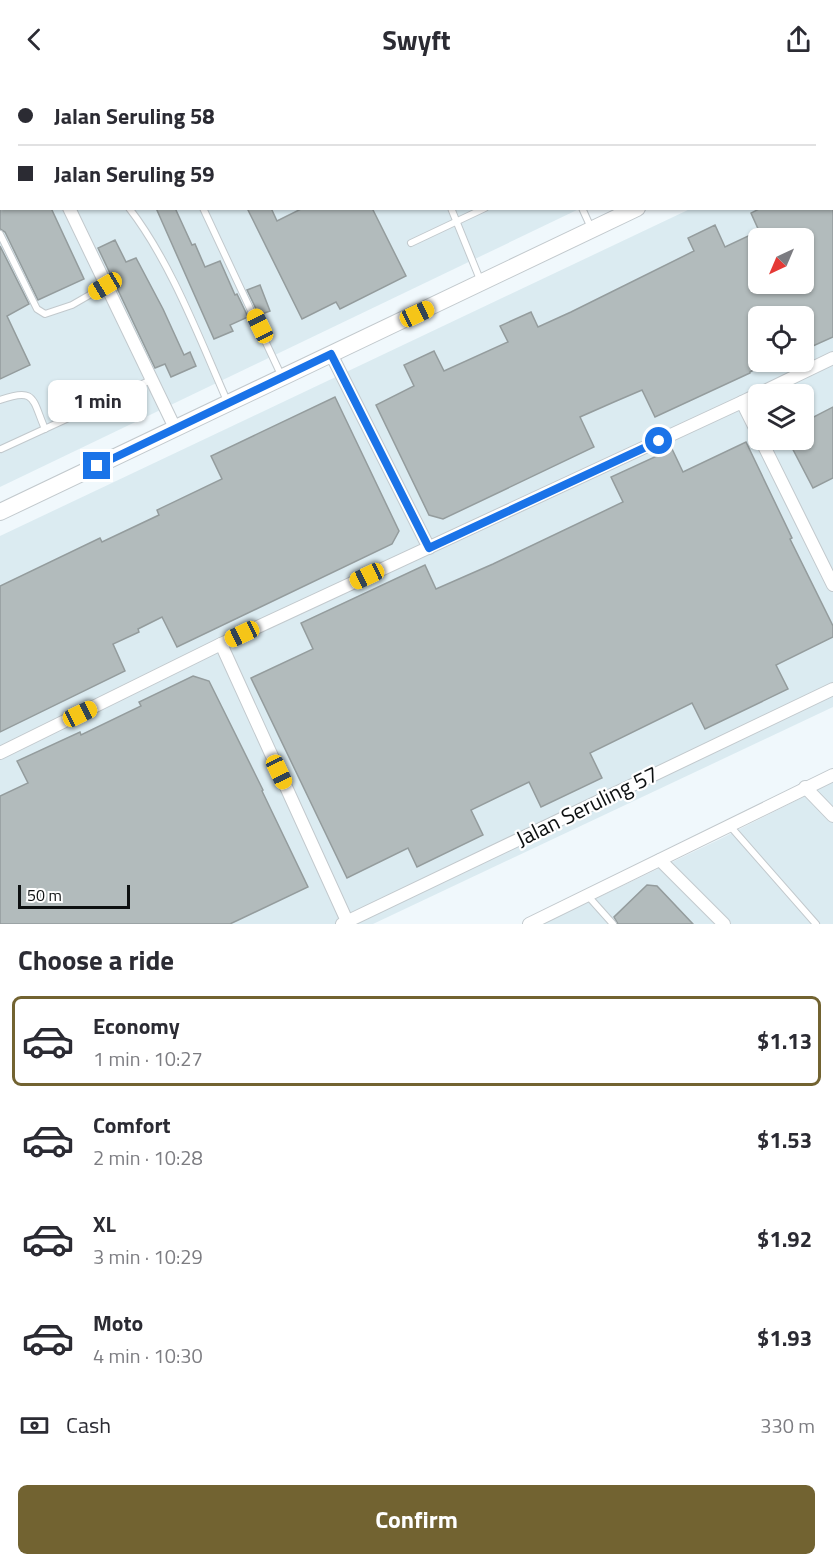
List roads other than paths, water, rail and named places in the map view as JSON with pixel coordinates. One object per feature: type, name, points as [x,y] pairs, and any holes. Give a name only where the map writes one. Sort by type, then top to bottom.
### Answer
[{"type":"main road","points":[[0,512],[634,210]]},
{"type":"street","points":[[70,210],[175,428]]},
{"type":"street","points":[[331,354],[429,548]]},
{"type":"street","points":[[0,753],[221,644],[833,358]]},
{"type":"street","points":[[742,402],[748,414]]},
{"type":"street","points":[[766,450],[833,585]]},
{"type":"street","points":[[221,644],[345,923]]},
{"type":"street","name":"Jalan Seruling 57","points":[[345,923],[833,689]]},
{"type":"street","points":[[529,924],[833,775]]},
{"type":"street","points":[[805,787],[833,816]]},
{"type":"street","points":[[660,860],[723,924]]},
{"type":"lane","points":[[131,210],[146,230],[187,310],[229,403]]},
{"type":"lane","points":[[204,210],[283,377]]},
{"type":"lane","points":[[452,210],[481,283]]},
{"type":"lane","points":[[411,243],[481,210]]},
{"type":"lane","points":[[583,210],[592,230]]},
{"type":"lane","points":[[0,234],[38,309],[45,314],[72,305],[105,286]]},
{"type":"lane","points":[[1,449],[152,380]]},
{"type":"lane","points":[[0,400],[18,393],[27,394],[32,399],[45,429]]},
{"type":"lane","points":[[730,826],[816,924]]},
{"type":"lane","points":[[588,896],[613,924]]}]
